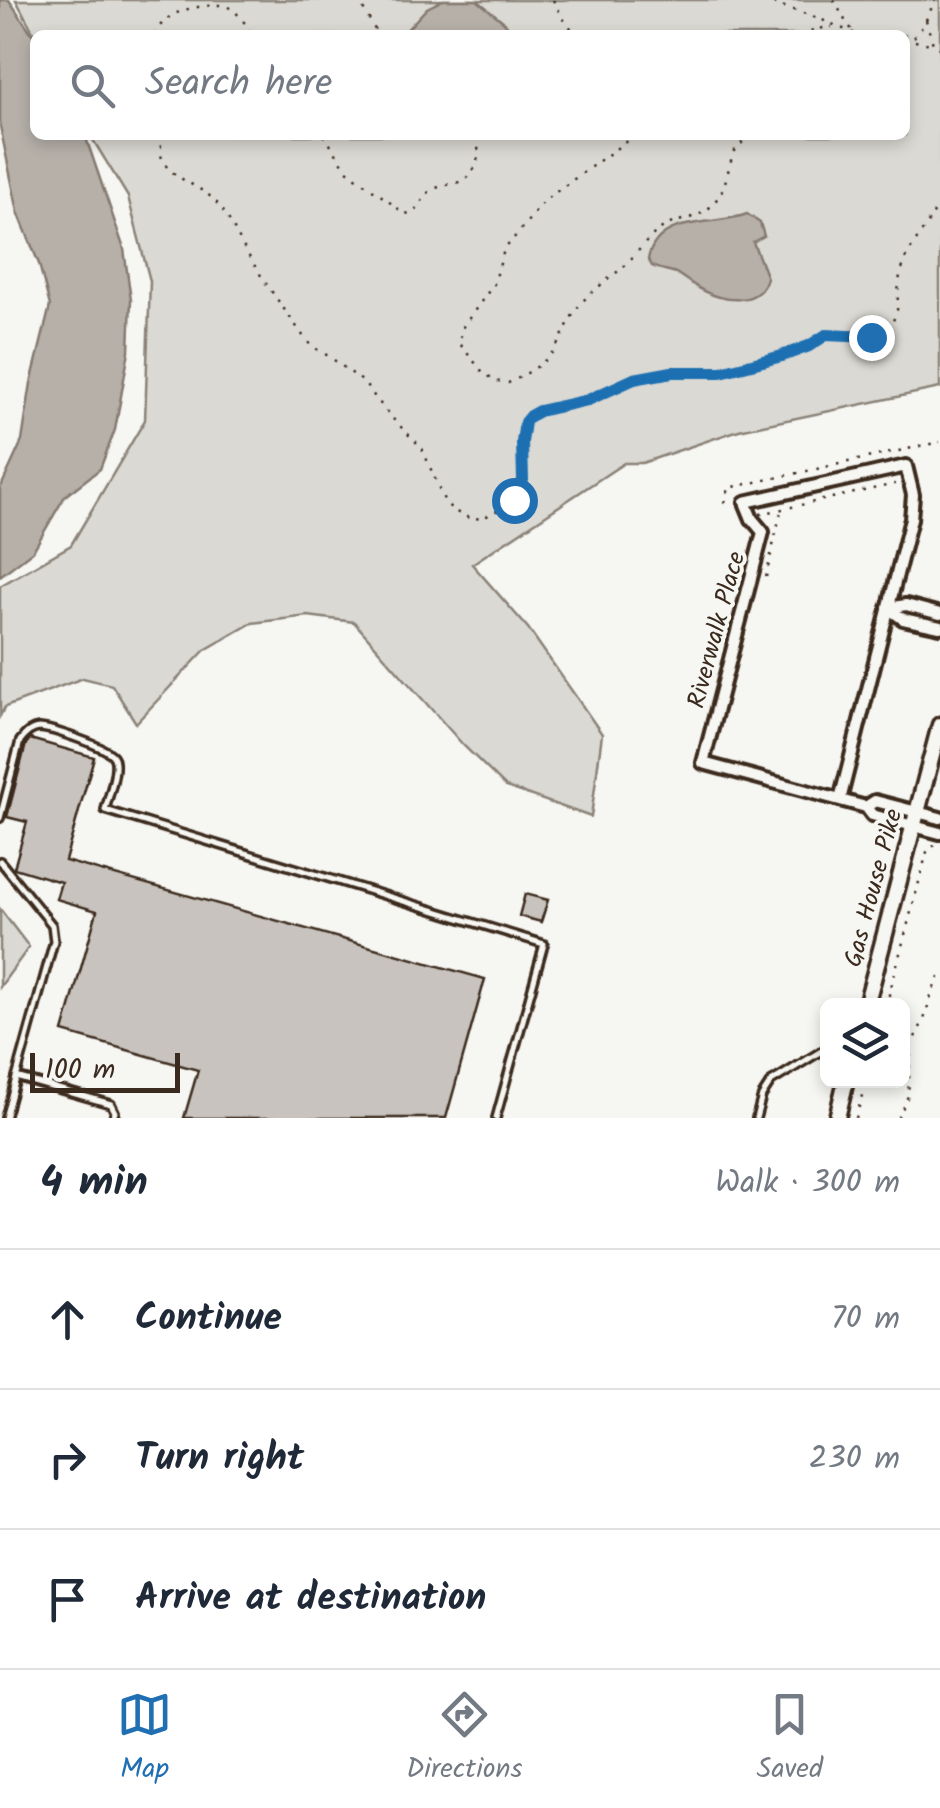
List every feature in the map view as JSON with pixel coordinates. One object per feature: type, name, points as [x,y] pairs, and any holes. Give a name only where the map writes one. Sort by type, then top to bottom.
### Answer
[{"type":"main road","name":"Gas House Pike","points":[[868,998],[940,725]]},
{"type":"main road","points":[[836,1118],[844,1088]]},
{"type":"street","name":"Riverwalk Place","points":[[840,800],[911,519],[913,494],[906,466],[745,502],[763,532],[702,763],[866,807],[872,815],[916,819]]},
{"type":"street","points":[[888,608],[906,605],[940,614]]},
{"type":"street","points":[[888,608],[903,619],[940,627]]},
{"type":"street","points":[[916,819],[940,818]]},
{"type":"street","points":[[916,819],[940,833]]},
{"type":"lane","points":[[0,818],[20,741],[28,731],[41,728],[113,755],[116,766],[106,810],[544,944],[496,1118]]},
{"type":"lane","points":[[0,861],[52,925],[54,941],[5,1118]]},
{"type":"lane","points":[[756,1118],[771,1082],[820,1051]]},
{"type":"lane","points":[[16,1077],[112,1104],[113,1118]]},
{"type":"path","points":[[358,0],[375,30]]},
{"type":"path","points":[[553,0],[573,30]]},
{"type":"path","points":[[763,0],[845,30]]},
{"type":"path","points":[[834,0],[853,30]]},
{"type":"path","points":[[936,2],[911,40],[940,48]]},
{"type":"path","points":[[157,30],[172,15],[227,5],[249,30]]},
{"type":"path","points":[[926,20],[933,44]]},
{"type":"path","points":[[814,30],[834,26]]},
{"type":"path","points":[[162,140],[159,151],[166,166],[214,200],[304,337],[369,388],[387,413],[425,451],[448,505],[471,520],[492,515],[518,492],[523,480],[523,430],[530,416],[539,411],[588,400],[634,379],[672,372],[721,372],[782,356],[826,335],[859,338],[880,334],[893,321],[897,310],[906,257],[940,202]]},
{"type":"path","points":[[327,140],[347,170],[404,213],[411,214],[430,191],[472,174],[478,140]]},
{"type":"path","points":[[628,140],[545,200],[504,250],[494,284],[459,337],[467,355],[495,380],[513,381],[548,357],[582,301],[620,271],[660,229],[709,208],[723,188],[739,144],[745,140]]},
{"type":"path","points":[[725,502],[729,488],[940,442]]},
{"type":"path","points":[[758,514],[896,484]]},
{"type":"path","points":[[766,577],[782,509]]},
{"type":"path","points":[[888,998],[927,852],[940,843]]},
{"type":"path","points":[[898,1118],[908,1096],[911,1046],[940,975]]},
{"type":"path","points":[[856,1118],[864,1088]]},
{"type":"shaded area","points":[[0,0],[9,0],[30,31],[30,140],[87,140],[124,249],[131,300],[129,351],[115,430],[100,469],[65,496],[33,551],[0,576],[0,489],[22,441],[50,306],[39,264],[18,212],[0,126]]},
{"type":"shaded area","points":[[16,0],[940,0],[940,388],[739,430],[642,463],[624,463],[472,564],[528,628],[602,734],[591,817],[506,787],[464,746],[354,622],[308,616],[252,623],[205,650],[136,723],[112,685],[83,678],[5,707],[0,716],[0,586],[71,545],[145,420],[150,281],[128,197],[93,140],[910,140],[910,30],[32,30]]},
{"type":"shaded area","points":[[443,0],[477,0],[511,30],[407,30],[427,8]]},
{"type":"shaded area","points":[[747,214],[760,223],[764,236],[753,242],[767,278],[763,287],[749,297],[712,295],[676,273],[652,266],[648,259],[654,244],[675,228]]},
{"type":"shaded area","points":[[0,909],[29,947],[0,987]]},
{"type":"building","points":[[30,739],[94,757],[65,861],[485,979],[446,1118],[184,1118],[198,1070],[63,1032],[97,911],[56,899],[61,882],[14,868],[27,822],[7,817]]},
{"type":"building","points":[[525,894],[548,900],[541,922],[519,916]]},
{"type":"route","points":[[514,500],[523,480],[525,422],[539,411],[588,400],[634,379],[672,372],[721,372],[782,356],[826,335],[871,337]]}]
